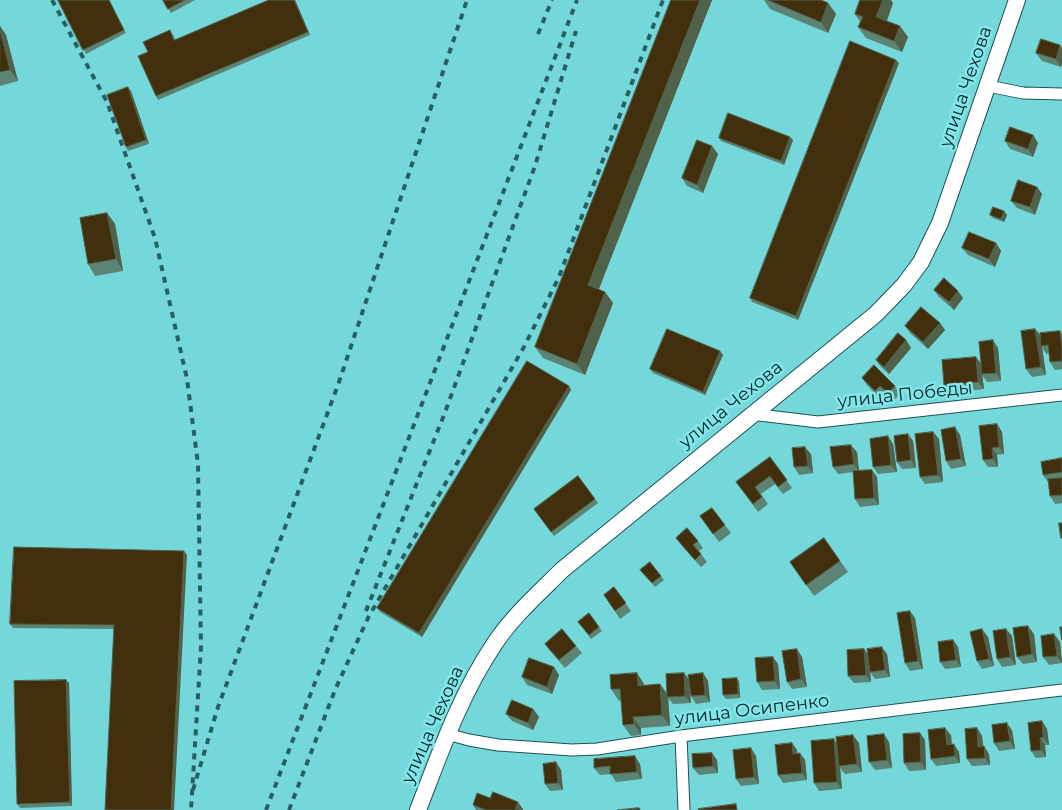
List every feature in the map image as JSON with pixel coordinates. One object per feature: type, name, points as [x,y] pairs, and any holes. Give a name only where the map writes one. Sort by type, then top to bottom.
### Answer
[{"type":"main road","name":"улица Чехова","points":[[418,810],[447,734],[468,686],[491,649],[527,604],[562,570],[876,314],[904,285],[921,262],[940,223],[1017,0]]},
{"type":"street","points":[[988,86],[1023,93],[1062,94]]},
{"type":"street","name":"улица Победы","points":[[751,414],[818,422],[1062,395]]},
{"type":"street","name":"улица Осипенко","points":[[447,734],[498,745],[572,750],[597,749],[681,736],[1062,690]]},
{"type":"street","points":[[681,736],[684,810]]},
{"type":"building","points":[[58,0],[109,0],[124,30],[83,50]]},
{"type":"building","points":[[163,0],[185,0],[168,9]]},
{"type":"building","points":[[269,0],[294,0],[308,32],[156,96],[138,56],[148,52],[143,42],[170,30],[174,40]]},
{"type":"building","points":[[671,0],[700,0],[588,285],[605,292],[577,364],[535,347]]},
{"type":"building","points":[[768,0],[821,0],[828,3],[821,22]]},
{"type":"building","points":[[860,0],[883,0],[876,17],[900,26],[894,41],[858,27],[863,17],[855,14]]},
{"type":"building","points":[[0,30],[10,70],[0,72]]},
{"type":"building","points":[[1041,39],[1060,45],[1056,59],[1036,53]]},
{"type":"building","points":[[850,41],[896,60],[796,316],[750,298]]},
{"type":"building","points":[[128,87],[146,140],[126,147],[107,95]]},
{"type":"building","points":[[728,113],[790,137],[781,161],[719,138]]},
{"type":"building","points":[[1010,127],[1033,135],[1028,149],[1005,141]]},
{"type":"building","points":[[697,140],[712,146],[697,185],[682,178]]},
{"type":"building","points":[[1018,180],[1037,187],[1030,207],[1011,201]]},
{"type":"building","points":[[993,207],[1004,211],[1001,219],[990,215]]},
{"type":"building","points":[[107,213],[116,259],[88,264],[80,218]]},
{"type":"building","points":[[969,232],[996,243],[989,259],[962,248]]},
{"type":"building","points":[[944,278],[958,291],[949,302],[934,290]]},
{"type":"building","points":[[921,307],[940,323],[923,342],[905,326]]},
{"type":"building","points":[[667,329],[720,351],[703,392],[650,369]]},
{"type":"building","points":[[1035,329],[1041,367],[1026,369],[1021,331]]},
{"type":"building","points":[[1060,331],[1062,361],[1050,362],[1048,345],[1041,346],[1040,333]]},
{"type":"building","points":[[898,333],[906,340],[884,367],[876,360]]},
{"type":"building","points":[[993,340],[996,373],[982,374],[979,342]]},
{"type":"building","points":[[976,357],[978,382],[944,385],[942,360]]},
{"type":"building","points":[[527,361],[569,386],[419,633],[377,608]]},
{"type":"building","points":[[874,365],[895,386],[888,393],[880,386],[875,391],[862,378]]},
{"type":"building","points":[[997,424],[999,447],[992,448],[993,459],[983,460],[979,426]]},
{"type":"building","points":[[955,427],[961,459],[946,461],[941,430]]},
{"type":"building","points":[[933,432],[938,475],[920,477],[915,434]]},
{"type":"building","points":[[908,434],[911,460],[897,462],[894,436]]},
{"type":"building","points":[[888,436],[891,465],[873,467],[870,439]]},
{"type":"building","points":[[851,445],[854,464],[833,467],[830,447]]},
{"type":"building","points":[[805,447],[808,466],[794,467],[792,448]]},
{"type":"building","points":[[770,457],[787,480],[778,487],[770,476],[755,487],[762,497],[753,504],[736,482]]},
{"type":"building","points":[[1062,458],[1062,472],[1043,475],[1041,462]]},
{"type":"building","points":[[872,470],[874,498],[855,499],[853,471]]},
{"type":"building","points":[[578,476],[595,499],[551,532],[534,509]]},
{"type":"building","points":[[1062,478],[1062,495],[1050,496],[1048,479]]},
{"type":"building","points":[[712,508],[725,525],[713,534],[700,516]]},
{"type":"building","points":[[1059,523],[1062,523],[1062,538],[1061,538]]},
{"type":"building","points":[[687,528],[698,541],[693,545],[701,554],[695,560],[676,538]]},
{"type":"building","points":[[824,538],[840,561],[806,585],[790,562]]},
{"type":"building","points":[[14,547],[184,551],[171,810],[105,810],[114,625],[10,624]]},
{"type":"building","points":[[650,562],[661,576],[652,583],[640,570]]},
{"type":"building","points":[[614,587],[626,603],[615,611],[604,595]]},
{"type":"building","points":[[910,611],[918,661],[905,663],[897,613]]},
{"type":"building","points":[[589,613],[599,627],[589,635],[578,622]]},
{"type":"building","points":[[1028,626],[1032,654],[1017,657],[1013,628]]},
{"type":"building","points":[[562,629],[576,646],[559,660],[545,644]]},
{"type":"building","points":[[982,629],[989,659],[977,661],[970,632]]},
{"type":"building","points":[[1006,629],[1010,657],[997,659],[993,631]]},
{"type":"building","points":[[1054,634],[1057,656],[1043,657],[1041,636]]},
{"type":"building","points":[[953,640],[956,660],[940,662],[938,642]]},
{"type":"building","points":[[882,647],[885,670],[870,672],[867,649]]},
{"type":"building","points":[[797,649],[801,679],[787,682],[782,651]]},
{"type":"building","points":[[864,649],[866,675],[848,676],[847,650]]},
{"type":"building","points":[[773,657],[775,681],[757,682],[755,658]]},
{"type":"building","points":[[529,658],[554,667],[547,687],[522,677]]},
{"type":"building","points":[[637,673],[638,686],[660,684],[662,715],[633,717],[634,724],[623,725],[620,689],[611,689],[610,675]]},
{"type":"building","points":[[684,673],[685,696],[667,697],[666,674]]},
{"type":"building","points":[[703,673],[705,695],[691,696],[688,675]]},
{"type":"building","points":[[737,678],[738,694],[723,695],[722,679]]},
{"type":"building","points":[[66,680],[70,802],[17,804],[14,681]]},
{"type":"building","points":[[512,700],[533,709],[528,723],[506,714]]},
{"type":"building","points":[[1042,721],[1043,737],[1040,738],[1041,750],[1031,751],[1028,723]]},
{"type":"building","points":[[1007,723],[1010,741],[994,743],[992,725]]},
{"type":"building","points":[[945,728],[947,745],[954,744],[955,756],[931,759],[928,730]]},
{"type":"building","points":[[977,728],[978,747],[984,746],[985,758],[967,759],[965,729]]},
{"type":"building","points":[[920,733],[921,762],[904,763],[903,734]]},
{"type":"building","points":[[884,734],[887,760],[869,762],[867,736]]},
{"type":"building","points":[[853,735],[857,764],[839,766],[836,737]]},
{"type":"building","points":[[834,739],[837,782],[814,783],[811,741]]},
{"type":"building","points":[[792,743],[793,754],[800,753],[802,773],[778,775],[775,745]]},
{"type":"building","points":[[751,748],[754,777],[736,779],[733,750]]},
{"type":"building","points":[[712,753],[713,766],[693,768],[692,754]]},
{"type":"building","points":[[635,756],[637,772],[610,774],[610,766],[594,768],[594,759]]},
{"type":"building","points":[[556,762],[558,783],[545,784],[543,764]]},
{"type":"building","points":[[493,792],[518,802],[515,810],[486,810],[473,805],[477,793],[490,798]]},
{"type":"building","points":[[736,804],[737,810],[698,809]]},
{"type":"building","points":[[639,808],[640,810],[618,810]]},
{"type":"railway","points":[[52,0],[107,102],[155,238],[187,379],[198,464],[201,647],[191,810]]},
{"type":"railway","points":[[193,790],[218,707],[338,385],[467,0]]},
{"type":"railway","points":[[538,34],[552,0]]},
{"type":"railway","points":[[266,810],[577,0]]},
{"type":"railway","points":[[289,810],[335,690],[368,618],[524,347],[559,277],[663,0]]},
{"type":"railway","points":[[366,611],[444,415],[535,166],[576,31]]}]
